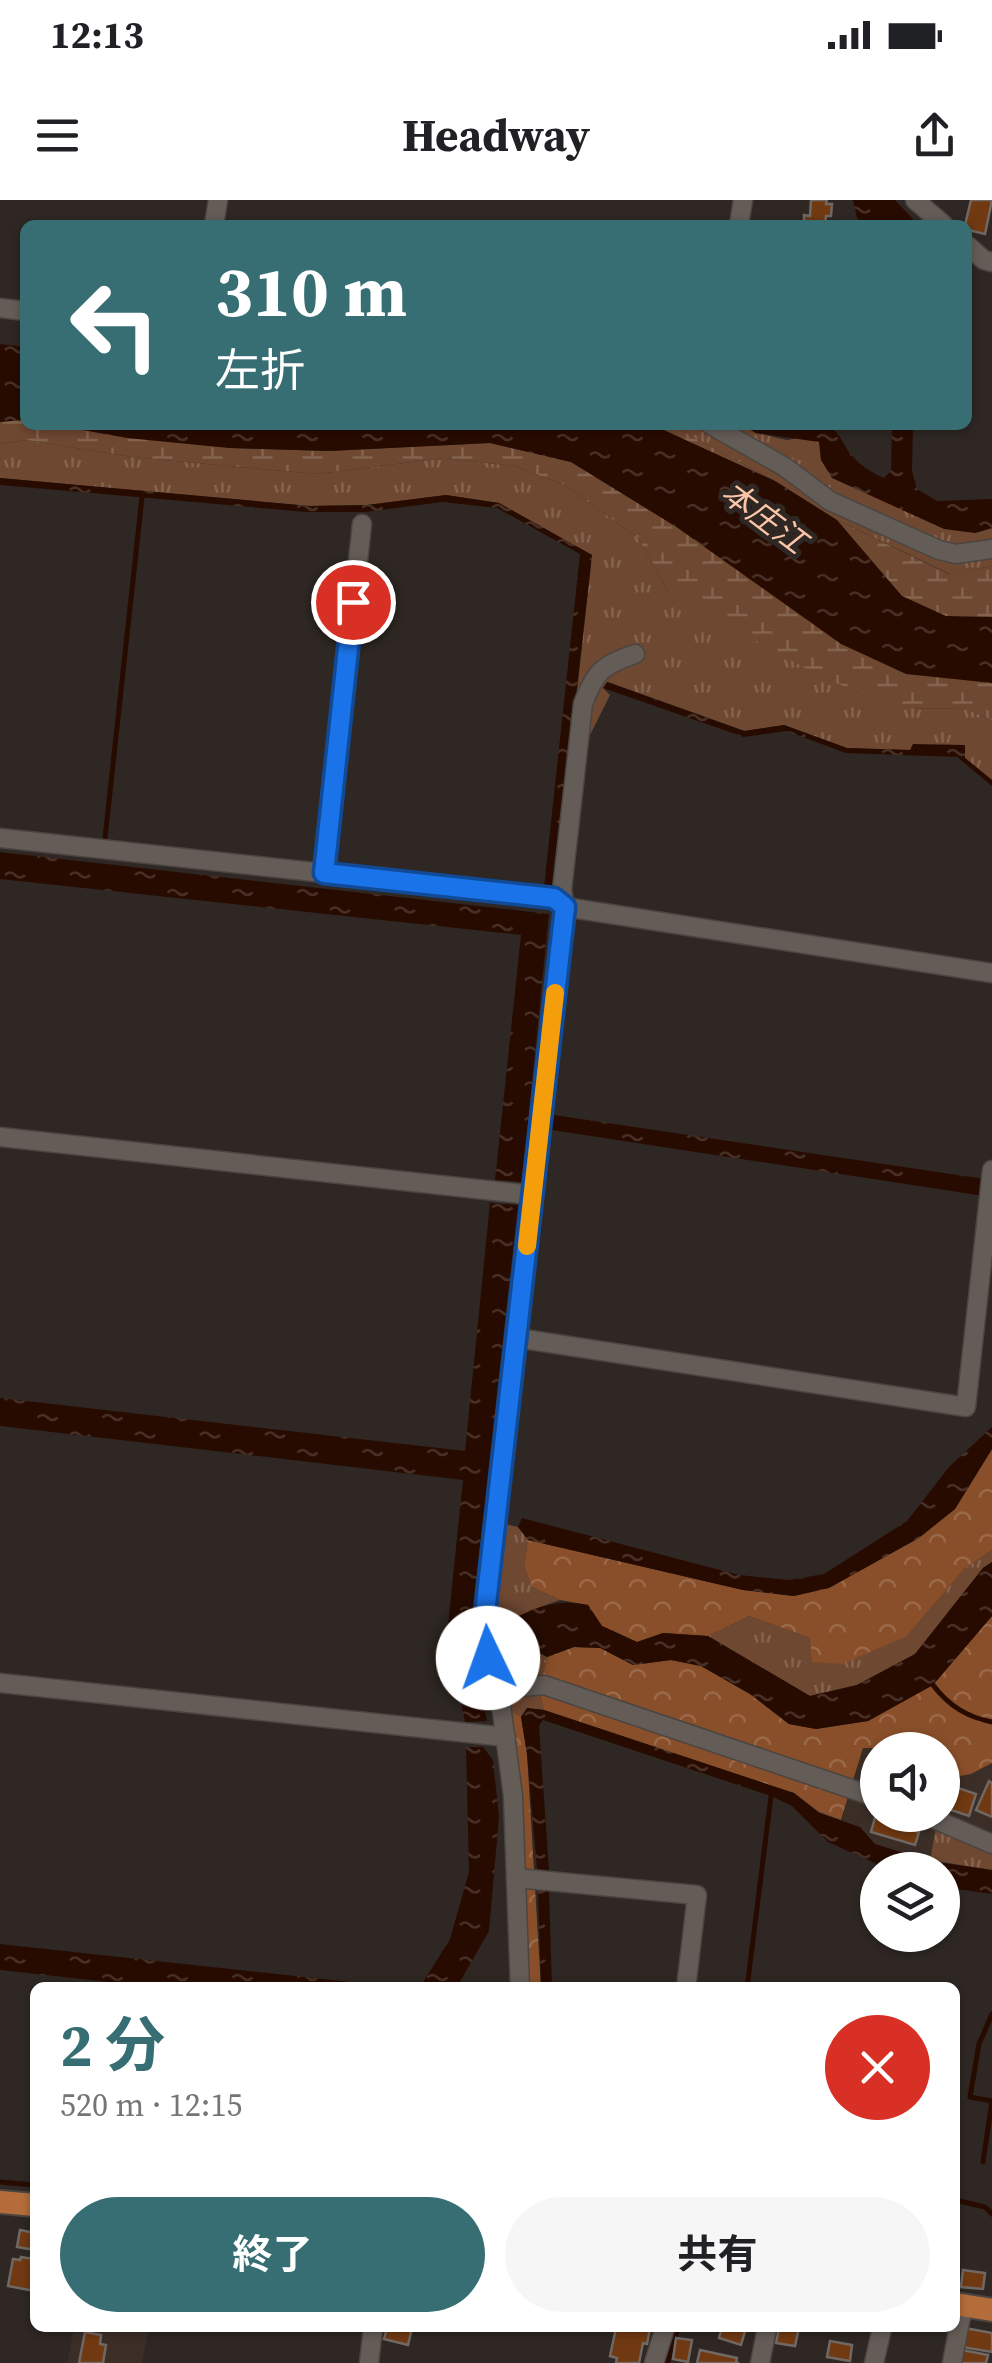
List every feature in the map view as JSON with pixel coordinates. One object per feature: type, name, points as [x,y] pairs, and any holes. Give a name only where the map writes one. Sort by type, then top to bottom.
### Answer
[{"type":"main road","points":[[0,2202],[30,2205]]},
{"type":"main road","points":[[960,2305],[992,2310]]},
{"type":"street","points":[[916,200],[938,220]]},
{"type":"street","points":[[720,430],[786,466],[830,500],[939,550],[956,554],[992,549]]},
{"type":"street","points":[[324,873],[362,524]]},
{"type":"street","points":[[520,1982],[513,1796],[499,1690],[488,1658],[486,1618],[565,907],[562,890],[583,704],[592,682],[608,663],[635,654]]},
{"type":"street","points":[[0,838],[554,898],[565,907],[992,973]]},
{"type":"street","points":[[0,1138],[532,1196]]},
{"type":"street","points":[[517,1338],[966,1406],[992,1172]]},
{"type":"street","points":[[0,1683],[506,1736]]},
{"type":"street","points":[[499,1690],[544,1685],[860,1792]]},
{"type":"street","points":[[960,1830],[992,1844]]},
{"type":"street","points":[[516,1878],[697,1894],[687,1982]]},
{"type":"street","points":[[369,2363],[373,2332]]},
{"type":"street","points":[[654,2363],[664,2332]]},
{"type":"street","points":[[760,2363],[766,2332]]},
{"type":"street","points":[[874,2363],[881,2332]]},
{"type":"street","points":[[952,2363],[956,2332]]},
{"type":"shaded area","points":[[860,1758],[860,1832],[960,1832],[960,1776],[992,1763],[992,1885],[960,1875],[960,1852],[889,1852],[840,1827]]},
{"type":"shaded area","points":[[73,2332],[148,2332],[142,2363],[67,2363]]},
{"type":"green space","points":[[20,419],[20,430],[169,430],[229,448],[329,451],[490,443],[571,462],[675,526],[992,682],[992,720],[967,709],[905,708],[827,680],[669,593],[638,538],[565,485],[515,466],[444,458],[317,474],[132,457],[26,440],[0,444],[0,422]]},
{"type":"green space","points":[[624,430],[680,430],[775,481],[691,443]]},
{"type":"green space","points":[[680,430],[751,430],[787,440],[805,437],[820,442],[821,460],[975,533],[992,528],[992,566],[950,574],[837,520]]},
{"type":"green space","points":[[26,440],[132,457],[317,474],[444,458],[515,466],[565,485],[638,538],[669,593],[905,708],[967,709],[992,720],[992,780],[965,758],[965,746],[910,750],[847,748],[784,725],[745,731],[608,682],[603,688],[610,695],[589,737],[572,737],[592,555],[499,503],[446,495],[367,505],[310,506],[0,478],[0,444]]},
{"type":"green space","points":[[775,481],[837,520],[949,574],[992,566],[992,631],[873,598]]},
{"type":"green space","points":[[992,1449],[992,1550],[965,1568],[907,1636],[842,1664],[812,1662],[810,1638],[749,1616],[708,1636],[663,1633],[637,1642],[602,1626],[588,1605],[560,1600],[532,1587],[524,1567],[528,1540],[743,1590],[793,1596],[829,1588],[918,1538],[955,1509]]},
{"type":"green space","points":[[504,1524],[518,1527],[528,1540],[524,1567],[532,1587],[560,1600],[529,1611],[511,1637],[547,1657],[539,1691],[544,1710],[527,1708],[521,1717],[508,1708],[492,1628]]},
{"type":"green space","points":[[992,1550],[992,1562],[983,1568],[915,1654],[857,1685],[810,1696],[708,1636],[749,1616],[810,1638],[907,1636],[965,1568]]},
{"type":"green space","points":[[992,1616],[992,1763],[960,1776],[960,1732],[860,1732],[860,1758],[841,1820],[819,1812],[794,1793],[544,1710],[539,1691],[547,1657],[574,1647],[601,1648],[633,1665],[671,1660],[701,1666],[750,1694],[789,1724],[816,1729],[868,1721],[933,1685]]},
{"type":"green space","points":[[508,1708],[521,1717],[527,1754],[541,1982],[526,1982]]},
{"type":"green space","points":[[935,1832],[945,1832],[992,1852],[992,1870],[960,1865],[960,1852],[932,1852]]},
{"type":"water","points":[[853,200],[895,200],[913,219],[859,220]]},
{"type":"water","points":[[0,344],[20,346],[20,420],[0,422]]},
{"type":"water","name":"本庄江","points":[[83,430],[664,430],[775,481],[837,520],[902,596],[946,616],[992,617],[992,683],[906,674],[841,644],[675,526],[571,462],[490,443],[329,451],[229,448]]},
{"type":"water","points":[[751,430],[834,430],[856,460],[884,478],[891,471],[892,430],[913,430],[912,471],[917,489],[937,501],[992,499],[992,528],[975,533],[944,529],[832,478],[821,460],[819,442]]},
{"type":"water","points":[[0,478],[310,506],[367,505],[446,495],[499,503],[592,555],[554,890],[544,887],[580,554],[497,508],[443,502],[365,512],[306,512],[0,485]]},
{"type":"water","points":[[607,682],[744,731],[784,725],[847,748],[910,750],[913,744],[965,745],[965,758],[992,780],[992,786],[957,757],[846,753],[786,731],[744,737],[603,688]]},
{"type":"water","points":[[0,852],[549,914],[522,1182],[495,1180],[521,935],[0,879]]},
{"type":"water","points":[[554,1115],[985,1179],[984,1196],[552,1130]]},
{"type":"water","points":[[490,1203],[518,1205],[470,1636],[487,1721],[465,1722],[447,1635],[463,1480],[0,1426],[0,1398],[465,1451]]},
{"type":"water","points":[[992,1427],[992,1449],[955,1509],[919,1538],[829,1588],[794,1596],[743,1590],[528,1540],[518,1527],[522,1518],[739,1575],[789,1580],[824,1574],[907,1521],[949,1467]]},
{"type":"water","points":[[992,1562],[992,1616],[933,1685],[868,1721],[816,1729],[789,1724],[750,1694],[701,1666],[671,1660],[633,1665],[600,1648],[574,1647],[547,1657],[511,1637],[510,1620],[531,1611],[557,1603],[588,1605],[602,1626],[637,1642],[663,1633],[708,1636],[810,1696],[857,1685],[915,1654],[983,1568]]},
{"type":"water","points":[[527,1708],[544,1710],[794,1793],[819,1813],[860,1827],[860,1832],[875,1844],[901,1852],[860,1852],[860,1856],[828,1842],[792,1806],[771,1796],[543,1720],[539,1726],[549,1870],[537,1869],[521,1717]]},
{"type":"water","points":[[466,1747],[483,1747],[493,1760],[499,1817],[489,1931],[460,1982],[423,1982],[450,1939],[469,1872]]},
{"type":"water","points":[[960,1865],[992,1870],[992,1894],[960,1889]]},
{"type":"water","points":[[538,1891],[549,1891],[552,1982],[541,1982]]},
{"type":"water","points":[[0,1944],[350,1982],[109,1982],[0,1970]]},
{"type":"building","points":[[811,200],[832,204],[831,216],[826,220],[804,220],[804,215],[810,216]]},
{"type":"building","points":[[971,200],[992,200],[985,234],[972,231],[972,220],[966,220]]},
{"type":"building","points":[[989,1781],[992,1783],[992,1817],[976,1810]]},
{"type":"building","points":[[960,1789],[976,1794],[969,1816],[960,1813]]},
{"type":"building","points":[[871,1832],[919,1832],[915,1845]]},
{"type":"building","points":[[20,2230],[30,2232],[30,2249],[17,2247]]},
{"type":"building","points":[[30,2258],[30,2290],[8,2286],[13,2259]]},
{"type":"building","points":[[963,2270],[985,2273],[983,2289],[961,2287]]},
{"type":"building","points":[[965,2328],[992,2333],[992,2352],[962,2347]]},
{"type":"building","points":[[85,2332],[101,2335],[100,2344],[106,2345],[103,2363],[79,2363]]},
{"type":"building","points":[[386,2332],[411,2332],[408,2345],[384,2339]]},
{"type":"building","points":[[615,2332],[649,2332],[639,2363],[616,2363],[617,2358],[610,2356]]},
{"type":"building","points":[[721,2332],[745,2332],[741,2345],[719,2338]]},
{"type":"building","points":[[778,2332],[798,2332],[795,2346],[776,2343]]},
{"type":"building","points":[[676,2338],[692,2340],[688,2362],[673,2359]]},
{"type":"building","points":[[830,2341],[852,2345],[850,2361],[827,2357]]},
{"type":"building","points":[[700,2350],[737,2358],[739,2363],[697,2363]]},
{"type":"building","points":[[962,2350],[988,2355],[986,2363],[959,2363]]},
{"type":"waterway","points":[[105,838],[142,497]]},
{"type":"waterway","points":[[933,1685],[959,1710],[992,1722]]},
{"type":"waterway","points":[[748,1982],[771,1796]]},
{"type":"waterway","points":[[992,2014],[979,2044],[970,2097],[992,2101]]},
{"type":"waterway","points":[[983,2162],[992,2101]]},
{"type":"waterway","points":[[0,2182],[30,2185]]},
{"type":"waterway","points":[[960,2201],[985,2207],[992,2214]]},
{"type":"waterway","points":[[667,2363],[677,2332]]},
{"type":"slow traffic","points":[[527,1246],[555,993]]},
{"type":"route","points":[[353,602],[324,873],[554,898],[565,907],[486,1604],[488,1658]]}]
